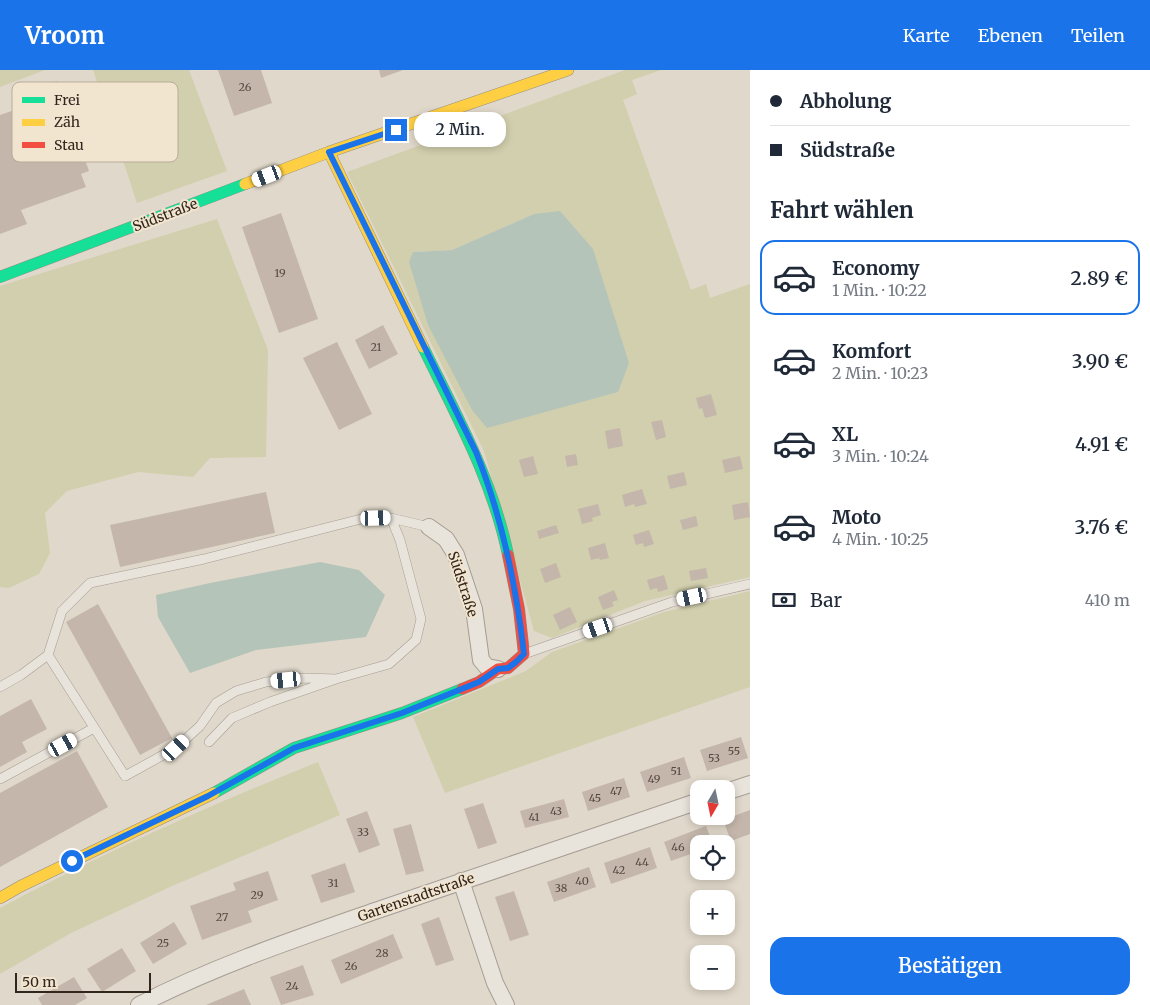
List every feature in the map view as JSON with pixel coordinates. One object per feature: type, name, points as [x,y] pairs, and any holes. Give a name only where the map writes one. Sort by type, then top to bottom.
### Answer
[{"type":"street","name":"Südstraße","points":[[0,277],[329,152],[568,70]]},
{"type":"street","points":[[0,898],[21,886],[208,796],[294,748],[402,713],[479,682],[498,669],[508,668],[524,654],[519,609],[504,534],[483,470],[476,452],[329,152]]},
{"type":"street","name":"Südstraße","points":[[429,526],[446,540],[456,555],[474,609],[481,660],[487,667],[498,669]]},
{"type":"street","points":[[735,789],[750,784]]},
{"type":"street","name":"Gartenstadtstraße","points":[[139,1005],[181,983],[260,951],[690,804]]},
{"type":"street","points":[[461,881],[495,983],[506,1005]]},
{"type":"lane","points":[[0,687],[21,675],[48,655],[62,611],[90,583],[204,559],[361,519],[391,518],[429,526]]},
{"type":"lane","points":[[209,742],[232,718],[270,702],[336,679],[389,664],[416,640],[421,619],[400,540],[391,518]]},
{"type":"lane","points":[[524,654],[672,602],[750,584]]},
{"type":"lane","points":[[48,655],[125,776],[176,748],[200,726],[216,704],[236,691],[266,682],[305,678],[336,679]]},
{"type":"lane","points":[[0,779],[94,728]]},
{"type":"shaded area","points":[[0,70],[45,70],[12,82],[0,87]]},
{"type":"shaded area","points":[[93,70],[189,70],[227,171],[137,203],[123,162],[178,162],[178,82],[97,82]]},
{"type":"shaded area","points":[[625,70],[661,70],[632,80],[637,94],[623,100],[691,290],[706,284],[710,298],[750,284],[750,577],[645,601],[552,638],[534,631],[484,451],[347,172]],"holes":[[[534,214],[472,410],[413,252],[452,250]]]},
{"type":"shaded area","points":[[560,211],[593,249],[629,363],[618,392],[487,428],[472,410],[428,325],[409,262],[413,252],[452,250],[534,214]]},
{"type":"shaded area","points":[[217,219],[268,350],[266,457],[210,458],[193,477],[138,472],[67,491],[45,513],[50,553],[39,574],[9,588],[0,587],[0,286]]},
{"type":"shaded area","points":[[320,562],[359,570],[385,595],[366,637],[256,650],[190,673],[158,617],[156,595]]},
{"type":"shaded area","points":[[750,591],[750,687],[445,793],[413,717],[526,671],[552,652],[664,612]]},
{"type":"shaded area","points":[[318,762],[340,815],[172,886],[71,933],[0,974],[0,908],[78,868],[157,831],[237,795]]},
{"type":"building","points":[[218,70],[261,70],[272,103],[234,116]]},
{"type":"building","points":[[379,70],[403,70],[381,78]]},
{"type":"building","points":[[12,111],[12,162],[86,162],[89,171],[81,174],[86,187],[21,210],[27,224],[0,234],[0,115]]},
{"type":"building","points":[[281,213],[318,319],[279,333],[242,227]]},
{"type":"building","points":[[383,325],[398,354],[369,369],[355,340]]},
{"type":"building","points":[[337,342],[372,414],[339,430],[303,358]]},
{"type":"building","points":[[711,394],[717,415],[705,418],[702,408],[699,409],[696,398]]},
{"type":"building","points":[[662,420],[666,437],[656,440],[651,422]]},
{"type":"building","points":[[620,428],[623,446],[608,449],[605,431]]},
{"type":"building","points":[[576,454],[578,465],[567,467],[565,456]]},
{"type":"building","points":[[533,456],[538,474],[524,477],[519,460]]},
{"type":"building","points":[[740,456],[743,469],[725,473],[722,460]]},
{"type":"building","points":[[684,472],[687,485],[670,489],[667,476]]},
{"type":"building","points":[[642,489],[647,504],[635,507],[634,504],[625,507],[622,495]]},
{"type":"building","points":[[266,492],[275,533],[120,567],[110,525]]},
{"type":"building","points":[[748,502],[750,517],[734,520],[732,505]]},
{"type":"building","points":[[598,504],[601,515],[592,518],[593,521],[582,524],[578,509]]},
{"type":"building","points":[[696,516],[698,526],[683,530],[680,520]]},
{"type":"building","points":[[556,525],[559,533],[539,539],[537,531]]},
{"type":"building","points":[[649,530],[654,544],[644,547],[643,543],[636,545],[633,535]]},
{"type":"building","points":[[605,543],[609,558],[591,560],[588,548]]},
{"type":"building","points":[[556,563],[561,577],[545,583],[540,569]]},
{"type":"building","points":[[706,568],[708,578],[691,581],[689,571]]},
{"type":"building","points":[[664,575],[668,589],[658,592],[657,588],[650,590],[647,580]]},
{"type":"building","points":[[614,590],[618,600],[612,602],[614,606],[603,610],[598,597]]},
{"type":"building","points":[[98,604],[172,738],[140,755],[66,622]]},
{"type":"building","points":[[570,607],[577,622],[560,630],[553,615]]},
{"type":"building","points":[[31,699],[47,729],[22,742],[27,752],[0,767],[0,716]]},
{"type":"building","points":[[741,737],[748,758],[707,771],[700,750]]},
{"type":"building","points":[[77,751],[108,807],[0,867],[0,793]]},
{"type":"building","points":[[684,757],[691,778],[647,792],[640,772]]},
{"type":"building","points":[[624,778],[630,797],[588,811],[582,792]]},
{"type":"building","points":[[564,799],[569,817],[525,828],[520,811]]},
{"type":"building","points":[[483,803],[497,843],[478,849],[464,809]]},
{"type":"building","points":[[750,810],[750,834],[735,840],[735,835],[729,835],[725,825],[735,825],[735,816]]},
{"type":"building","points":[[367,811],[380,845],[359,853],[346,819]]},
{"type":"building","points":[[411,824],[424,871],[406,875],[393,829]]},
{"type":"building","points":[[706,826],[710,835],[690,835],[690,854],[671,861],[664,842]]},
{"type":"building","points":[[650,847],[657,868],[611,884],[604,863]]},
{"type":"building","points":[[345,863],[355,892],[321,903],[311,875]]},
{"type":"building","points":[[589,867],[596,887],[554,902],[547,882]]},
{"type":"building","points":[[268,871],[278,900],[248,911],[252,922],[202,940],[190,906],[236,890],[233,883]]},
{"type":"building","points":[[514,891],[529,935],[510,941],[495,897]]},
{"type":"building","points":[[439,917],[454,960],[436,966],[421,924]]},
{"type":"building","points":[[174,922],[187,944],[153,964],[140,943]]},
{"type":"building","points":[[393,934],[403,958],[341,984],[331,960]]},
{"type":"building","points":[[122,948],[136,971],[102,992],[87,969]]},
{"type":"building","points":[[303,965],[314,995],[281,1005],[270,977]]},
{"type":"building","points":[[74,977],[87,998],[75,1005],[42,1005],[38,998]]},
{"type":"building","points":[[244,989],[251,1005],[206,1005]]},
{"type":"traffic: fast","points":[[0,277],[245,184]]},
{"type":"traffic: fast","points":[[423,347],[483,475],[493,501],[508,555]]},
{"type":"traffic: fast","points":[[214,793],[294,748],[402,713],[462,689]]},
{"type":"traffic: slow","points":[[245,184],[329,152],[568,70]]},
{"type":"traffic: slow","points":[[329,152],[423,347]]},
{"type":"traffic: slow","points":[[0,898],[21,886],[214,793]]},
{"type":"traffic: jam","points":[[462,689],[479,682],[498,669],[508,668],[524,654],[519,609],[508,555]]},
{"type":"route","points":[[72,861],[208,796],[294,748],[402,713],[479,682],[498,669],[508,668],[524,654],[519,609],[504,534],[483,470],[476,452],[329,152],[396,130]]}]
